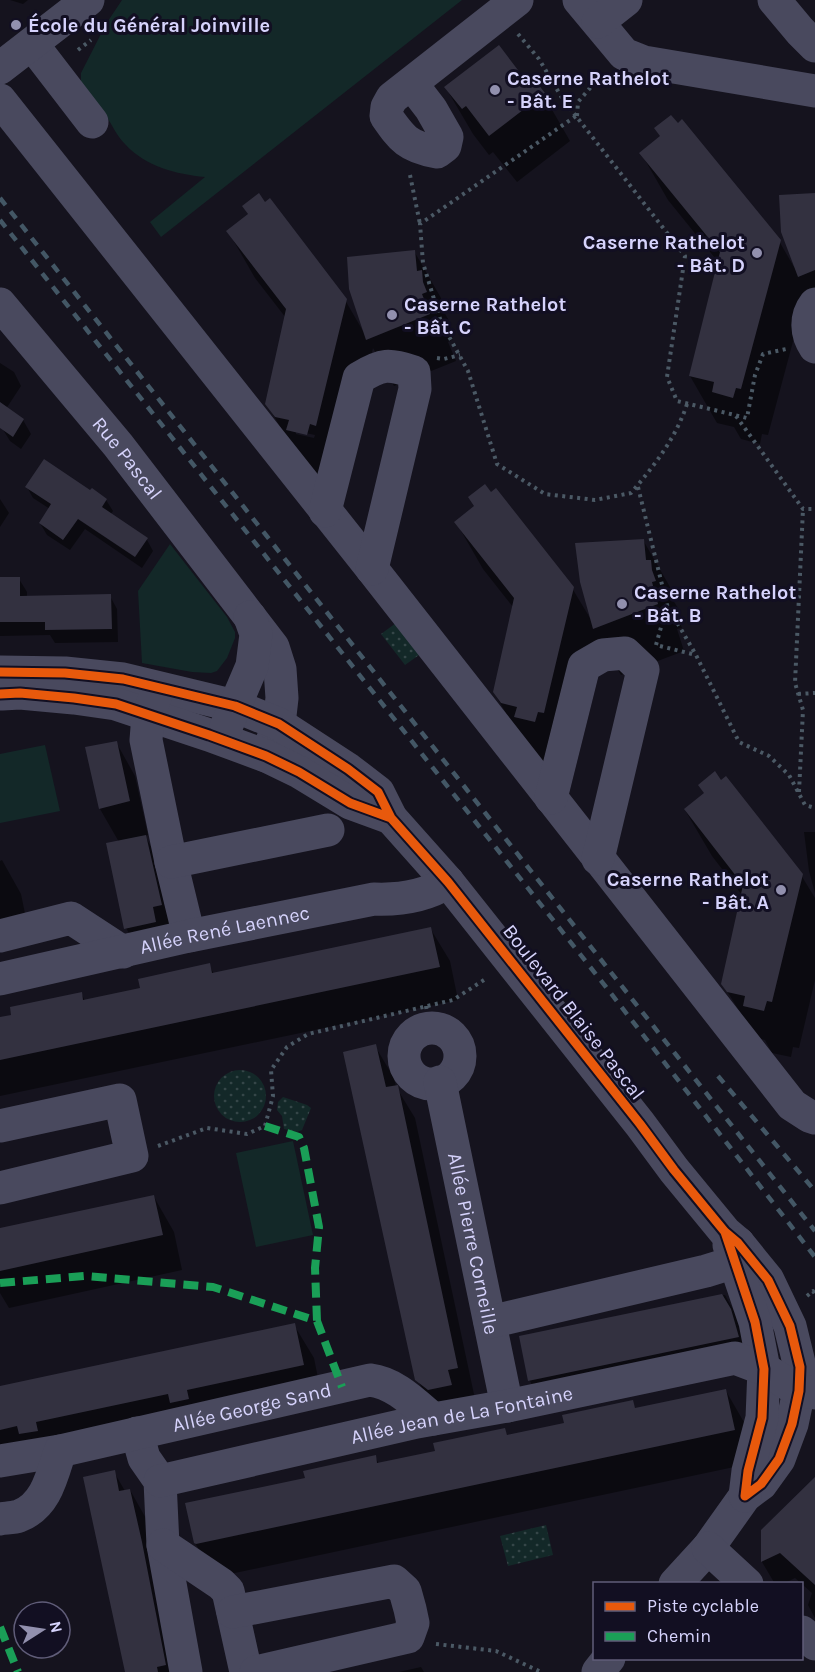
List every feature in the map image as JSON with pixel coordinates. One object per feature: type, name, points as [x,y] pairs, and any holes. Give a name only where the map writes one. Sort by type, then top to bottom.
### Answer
[{"type":"street","points":[[0,68],[88,0]]},
{"type":"street","points":[[626,0],[588,11],[624,54],[644,62],[815,91]]},
{"type":"street","points":[[774,0],[815,46]]},
{"type":"street","points":[[410,144],[386,116],[387,107],[392,99],[507,7]]},
{"type":"street","points":[[32,44],[92,122]]},
{"type":"street","points":[[0,100],[372,569],[792,1105],[815,1118]]},
{"type":"street","name":"Rue Pascal","points":[[0,304],[118,445],[273,647],[280,669],[282,698],[279,724],[266,756]]},
{"type":"street","points":[[814,345],[807,324],[810,311],[815,304]]},
{"type":"street","points":[[325,511],[359,378],[372,370],[392,365],[414,372],[415,389],[372,569]]},
{"type":"street","name":"Rue Pascal","points":[[222,739],[252,666],[256,634],[249,615]]},
{"type":"street","points":[[551,798],[584,666],[603,655],[625,653],[650,657],[598,859]]},
{"type":"street","points":[[0,672],[76,674],[123,679],[154,701]]},
{"type":"street","points":[[0,694],[20,693],[116,704],[154,701]]},
{"type":"street","points":[[154,701],[146,740],[189,936]]},
{"type":"street","name":"Boulevard Blaise Pascal","points":[[154,701],[235,706],[279,724],[348,769],[378,792],[392,818],[448,882],[733,1245],[768,1280],[790,1326],[807,1392],[779,1459],[762,1484],[745,1496],[708,1548],[677,1582]]},
{"type":"street","name":"Boulevard Blaise Pascal","points":[[154,701],[222,739],[299,772],[350,803],[392,818]]},
{"type":"street","points":[[171,862],[328,830]]},
{"type":"street","name":"Allée René Laennec","points":[[0,979],[189,936],[374,899],[393,900],[436,889],[448,882]]},
{"type":"street","points":[[0,936],[71,918],[123,952]]},
{"type":"street","name":"Allée Pierre Corneille","points":[[428,1017],[420,1030],[412,1035],[407,1043],[404,1061],[408,1070],[422,1082],[431,1084],[440,1082],[507,1406]]},
{"type":"street","points":[[0,1126],[120,1100],[132,1156],[0,1188]]},
{"type":"street","points":[[490,1322],[706,1271],[733,1245]]},
{"type":"street","name":"Boulevard Blaise Pascal","points":[[733,1245],[755,1322],[764,1369],[762,1418],[747,1471],[745,1496]]},
{"type":"street","name":"Allée Jean de La Fontaine","points":[[160,1481],[433,1419],[507,1406],[735,1358],[764,1369],[807,1392]]},
{"type":"street","name":"Allée George Sand","points":[[0,1461],[60,1452],[370,1380],[382,1382],[407,1397],[433,1419]]},
{"type":"street","points":[[137,1433],[144,1458],[160,1481],[163,1545],[186,1672]]},
{"type":"street","points":[[0,1519],[19,1516],[36,1506],[46,1493],[60,1452]]},
{"type":"street","points":[[163,1545],[228,1591],[246,1672]]},
{"type":"street","points":[[708,1548],[745,1582]]},
{"type":"street","points":[[233,1612],[394,1581],[405,1591],[413,1623],[408,1637],[256,1672]]},
{"type":"street","points":[[803,1634],[815,1644]]},
{"type":"street","points":[[598,1672],[608,1660]]},
{"type":"path","points":[[507,7],[515,31],[539,59],[565,103],[685,256],[667,377],[677,401],[747,418],[755,375],[763,354],[814,345]]},
{"type":"path","points":[[78,50],[91,40]]},
{"type":"path","points":[[420,224],[576,116],[578,102],[606,70],[624,54]]},
{"type":"path","points":[[410,144],[411,180],[420,224],[423,263],[441,322],[468,371],[497,464],[545,494],[595,500],[631,493],[658,460],[682,421],[687,404]]},
{"type":"path","points":[[736,416],[803,510],[795,683],[803,710],[799,795]]},
{"type":"path","points":[[638,486],[667,605],[696,655],[739,742],[769,756],[789,775],[805,805],[815,808]]},
{"type":"path","points":[[803,510],[815,509]]},
{"type":"path","points":[[667,605],[650,657],[696,655]]},
{"type":"path","points":[[798,694],[815,693]]},
{"type":"path","points":[[132,1156],[207,1128],[247,1134],[265,1126],[273,1096],[271,1070],[286,1047],[308,1034],[428,1017],[490,975]]},
{"type":"path","points":[[408,1637],[446,1646],[496,1651],[541,1672]]},
{"type":"green space","points":[[122,0],[462,0],[161,237],[150,222],[205,177],[162,168],[133,152],[81,85],[81,73],[106,24]]},
{"type":"green space","points":[[170,544],[227,617],[235,632],[227,658],[217,671],[192,672],[142,663],[138,591]]},
{"type":"green space","points":[[396,623],[419,655],[405,665],[381,634]]},
{"type":"green space","points":[[45,745],[60,811],[0,823],[0,754]]},
{"type":"green space","points":[[235,1070],[245,1070],[255,1074],[262,1081],[266,1096],[262,1111],[255,1118],[245,1122],[235,1122],[225,1118],[218,1111],[214,1101],[214,1091],[218,1081],[225,1074]]},
{"type":"green space","points":[[283,1097],[311,1108],[302,1130],[297,1132],[284,1129],[282,1116],[277,1110],[278,1102]]},
{"type":"green space","points":[[293,1141],[313,1235],[256,1247],[236,1153]]},
{"type":"green space","points":[[546,1525],[553,1555],[508,1566],[500,1536]]},
{"type":"building","name":"Caserne Rathelot - Bât. E","points":[[499,45],[524,78],[530,74],[545,93],[489,136],[466,106],[462,109],[444,87]]},
{"type":"building","name":"Caserne Rathelot - Bât. D","points":[[671,115],[678,123],[682,119],[781,240],[741,389],[736,388],[733,398],[712,392],[714,382],[689,376],[720,252],[639,153],[660,136],[654,128]]},
{"type":"building","name":"Caserne Rathelot - Bât. C","points":[[259,193],[265,202],[270,198],[347,299],[316,426],[310,424],[307,435],[286,430],[289,420],[275,417],[265,404],[286,309],[226,231],[248,214],[242,206]]},
{"type":"building","points":[[815,193],[815,270],[798,277],[781,232],[779,195]]},
{"type":"building","points":[[415,250],[417,271],[422,270],[427,292],[422,294],[430,314],[366,340],[349,289],[347,257]]},
{"type":"building","points":[[0,402],[24,419],[13,437],[0,428]]},
{"type":"building","points":[[44,459],[107,499],[102,507],[148,538],[135,557],[78,519],[63,540],[39,523],[51,504],[25,487]]},
{"type":"building","name":"Caserne Rathelot - Bât. B","points":[[485,484],[491,492],[496,488],[574,587],[544,713],[538,712],[535,722],[514,717],[517,707],[501,703],[493,692],[514,598],[454,522],[474,506],[468,497]]},
{"type":"building","points":[[644,539],[646,560],[651,560],[656,581],[652,582],[658,604],[593,629],[580,582],[575,543]]},
{"type":"building","points":[[0,577],[20,577],[20,596],[111,594],[112,629],[45,630],[45,622],[0,622]]},
{"type":"building","points":[[117,741],[130,801],[99,809],[85,747]]},
{"type":"building","name":"Caserne Rathelot - Bât. A","points":[[715,771],[721,780],[726,776],[803,874],[772,1002],[767,1001],[764,1011],[743,1006],[745,996],[727,992],[721,984],[743,885],[684,809],[704,793],[698,785]]},
{"type":"building","points":[[146,835],[162,905],[153,907],[156,922],[124,929],[106,843]]},
{"type":"building","points":[[431,927],[440,967],[0,1060],[0,1017],[11,1015],[10,1007],[82,992],[83,1000],[140,988],[138,979],[210,963],[212,973]]},
{"type":"building","points":[[376,1044],[386,1087],[398,1085],[458,1368],[448,1370],[452,1385],[428,1390],[415,1380],[343,1052]]},
{"type":"building","points":[[154,1195],[163,1235],[0,1271],[0,1228]]},
{"type":"building","points":[[722,1294],[731,1309],[739,1337],[528,1381],[519,1336]]},
{"type":"building","points":[[295,1323],[304,1365],[187,1390],[189,1399],[170,1403],[168,1394],[36,1422],[38,1431],[19,1434],[17,1426],[0,1430],[0,1386]]},
{"type":"building","points":[[726,1389],[735,1430],[194,1543],[185,1503],[305,1478],[303,1471],[376,1455],[377,1463],[435,1451],[433,1443],[505,1428],[507,1435],[564,1423],[562,1415],[633,1400],[635,1408]]},
{"type":"building","points":[[115,1470],[119,1491],[130,1489],[142,1542],[166,1665],[157,1667],[158,1672],[125,1672],[83,1477]]},
{"type":"building","points":[[815,1477],[815,1585],[780,1553],[761,1562],[761,1530]]},
{"type":"railway","points":[[0,198],[815,1231]]},
{"type":"railway","points":[[0,220],[606,987],[815,1257]]},
{"type":"railway","points":[[718,1076],[815,1191]]},
{"type":"marked path","points":[[265,1126],[299,1137],[304,1148],[319,1227],[315,1268],[317,1321]]},
{"type":"marked path","points":[[0,1283],[85,1276],[213,1287],[317,1321],[342,1387]]},
{"type":"marked path","points":[[0,1627],[18,1672]]},
{"type":"cycle path","points":[[0,672],[65,673],[123,679],[235,706],[279,724],[348,769],[378,792],[391,818],[448,882],[674,1170],[768,1280],[790,1326],[800,1367],[799,1391],[792,1424],[779,1459],[761,1484],[745,1496]]},
{"type":"cycle path","points":[[0,694],[20,693],[116,704],[266,756],[299,772],[350,803],[391,818]]},
{"type":"cycle path","points":[[725,1232],[755,1322],[764,1369],[762,1418],[748,1471],[745,1496]]},
{"type":"place","name":"École du Général Joinville","points":[[16,25]]},
{"type":"place","name":"Caserne Rathelot - Bât. E","points":[[495,90]]},
{"type":"place","name":"Caserne Rathelot - Bât. D","points":[[757,253]]},
{"type":"place","name":"Caserne Rathelot - Bât. C","points":[[392,315]]},
{"type":"place","name":"Caserne Rathelot - Bât. B","points":[[622,604]]},
{"type":"place","name":"Caserne Rathelot - Bât. A","points":[[781,890]]}]
